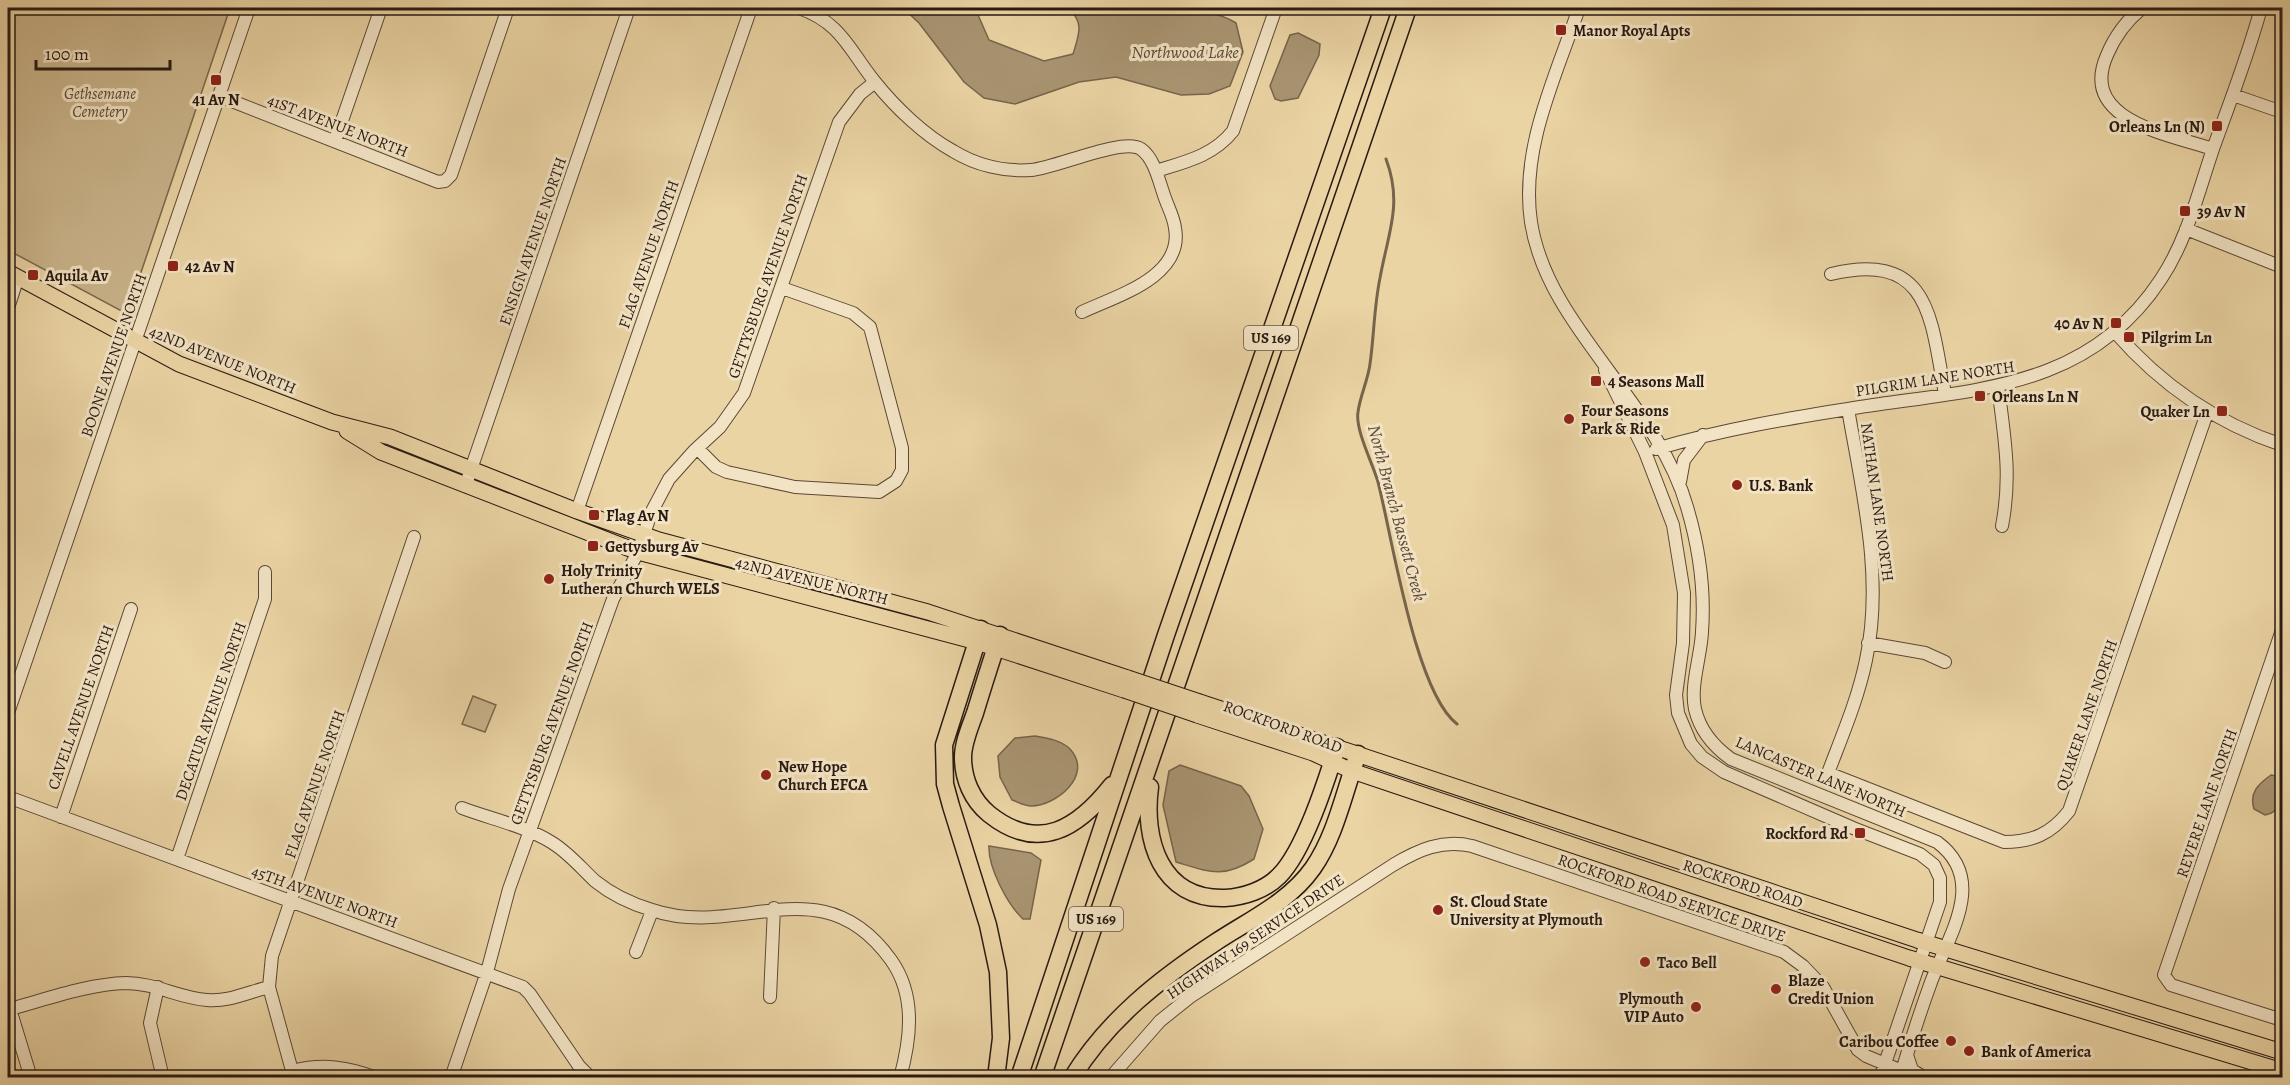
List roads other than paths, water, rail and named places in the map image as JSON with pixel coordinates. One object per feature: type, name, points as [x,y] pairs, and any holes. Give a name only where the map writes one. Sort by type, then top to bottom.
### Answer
[{"type":"highway","name":"US 169","points":[[1019,1077],[1383,8]]},
{"type":"highway","name":"US 169","points":[[1042,1077],[1408,8]]},
{"type":"highway","points":[[979,635],[944,745],[951,806],[995,955],[1001,1038],[996,1077]]},
{"type":"highway","points":[[998,641],[963,755],[964,774],[970,790],[986,811],[1002,824],[1020,832],[1039,835],[1048,833],[1071,824],[1093,809],[1120,775]]},
{"type":"highway","points":[[1072,1077],[1111,1027],[1150,989],[1208,947],[1291,894],[1326,847],[1358,754]]},
{"type":"highway","points":[[1152,761],[1148,819],[1150,838],[1159,859],[1168,876],[1183,888],[1210,898],[1222,898],[1256,891],[1273,882],[1287,867],[1295,855],[1334,755]]},
{"type":"main road","name":"42ND AVENUE NORTH","points":[[13,275],[135,343],[207,375],[332,422],[390,437],[644,535],[899,603],[979,635]]},
{"type":"main road","name":"42ND AVENUE NORTH","points":[[332,422],[381,452],[638,552],[979,635],[1126,684]]},
{"type":"main road","name":"ROCKFORD ROAD","points":[[1126,684],[1334,755],[1358,754],[1928,943],[2283,1052]]},
{"type":"main road","name":"ROCKFORD ROAD","points":[[1334,755],[1352,771],[1920,961],[2283,1071]]},
{"type":"street","name":"BOONE AVENUE NORTH","points":[[8,713],[249,8]]},
{"type":"street","points":[[335,141],[381,8]]},
{"type":"street","name":"41ST AVENUE NORTH","points":[[219,96],[438,182],[445,181],[451,175],[508,8]]},
{"type":"street","name":"ENSIGN AVENUE NORTH","points":[[466,486],[629,8]]},
{"type":"street","name":"FLAG AVENUE NORTH","points":[[577,511],[751,8]]},
{"type":"street","points":[[799,8],[828,22],[842,34],[875,82],[906,113],[951,150],[989,166],[1031,170],[1130,146],[1140,148],[1147,155],[1156,171],[1176,229],[1169,257],[1162,270],[1150,280],[1082,312]]},
{"type":"street","points":[[1156,171],[1205,155],[1220,145],[1233,131],[1276,8]]},
{"type":"street","name":"LANCASTER LANE NORTH","points":[[1579,8],[1535,140],[1529,173],[1529,198],[1536,247],[1545,270],[1604,366],[1611,386],[1645,452],[1673,525],[1684,593],[1683,643],[1676,695],[1678,712],[1691,744],[1702,757],[1724,772],[1853,828],[1913,851],[1934,865],[1940,878],[1942,892],[1928,943]]},
{"type":"street","points":[[2142,8],[2121,29],[2103,63],[2100,74],[2104,97],[2111,107],[2130,121],[2213,149]]},
{"type":"street","name":"PILGRIM LANE NORTH","points":[[1645,452],[1748,425],[2028,380],[2078,358],[2115,332],[2144,302],[2161,279],[2186,229],[2261,8]]},
{"type":"street","name":"GETTYSBURG AVENUE NORTH","points":[[451,1077],[487,972],[509,889],[613,599],[638,552],[659,495],[669,479],[720,427],[744,393],[839,122],[854,101],[875,82]]},
{"type":"street","points":[[2233,95],[2283,112]]},
{"type":"street","points":[[2186,229],[2283,267]]},
{"type":"street","points":[[1831,274],[1869,268],[1898,275],[1910,284],[1928,309],[1945,394]]},
{"type":"street","points":[[8,308],[13,275]]},
{"type":"street","points":[[697,448],[716,467],[727,472],[783,486],[868,493],[879,492],[896,481],[904,460],[902,448],[873,334],[865,320],[853,313],[782,288]]},
{"type":"street","points":[[2115,332],[2147,367],[2208,413],[2283,445]]},
{"type":"street","name":"LANCASTER LANE NORTH","points":[[1604,366],[1618,380],[1663,447],[1680,486],[1695,537],[1701,576],[1702,631],[1694,697],[1703,730],[1714,746],[1731,759],[1923,836],[1946,849],[1962,876],[1962,903],[1937,966]]},
{"type":"street","points":[[1998,386],[2009,481],[2002,526]]},
{"type":"street","name":"NATHAN LANE NORTH","points":[[1828,773],[1860,686],[1869,643],[1873,592],[1872,561],[1848,409]]},
{"type":"street","name":"QUAKER LANE NORTH","points":[[1828,773],[2004,842],[2034,839],[2060,823],[2075,798],[2208,413]]},
{"type":"street","points":[[1680,486],[1684,460],[1703,435]]},
{"type":"street","name":"FLAG AVENUE NORTH","points":[[293,1074],[269,987],[272,956],[414,537]]},
{"type":"street","name":"DECATUR AVENUE NORTH","points":[[177,859],[265,599],[265,572]]},
{"type":"street","name":"CAVELL AVENUE NORTH","points":[[61,817],[130,609]]},
{"type":"street","name":"REVERE LANE NORTH","points":[[2283,630],[2278,660],[2164,975],[2171,985],[2283,1020]]},
{"type":"street","points":[[1869,643],[1925,653],[1945,662]]},
{"type":"street","name":"45TH AVENUE NORTH","points":[[8,797],[523,987],[579,1066],[591,1077]]},
{"type":"street","points":[[462,808],[529,832],[560,849],[613,893],[652,910],[709,918],[774,908],[816,910],[836,915],[870,935],[883,950],[904,986],[908,1002],[910,1022],[908,1042],[900,1077]]},
{"type":"street","name":"ROCKFORD ROAD SERVICE DRIVE","points":[[1436,845],[1472,846],[1784,952],[1803,966],[1823,987],[1852,1043],[1866,1056],[1901,1074]]},
{"type":"street","name":"HIGHWAY 169 SERVICE DRIVE","points":[[1110,1077],[1160,1022],[1190,997],[1393,865],[1424,848],[1436,845]]},
{"type":"street","points":[[770,997],[774,908]]},
{"type":"street","points":[[636,952],[652,910]]},
{"type":"street","points":[[1880,1077],[1928,943]]},
{"type":"street","points":[[1901,1074],[1937,966]]},
{"type":"street","points":[[31,1077],[9,1006],[127,983],[158,987],[206,1000],[217,1000],[269,987]]},
{"type":"street","points":[[158,987],[150,1023],[163,1077]]},
{"type":"street","points":[[1907,1055],[1912,1070],[1925,1077]]},
{"type":"street","points":[[293,1074],[321,1065],[339,1066],[377,1077]]},
{"type":"water","name":"Northwood Lake","points":[[1154,6],[1178,8],[1201,11],[1236,23],[1243,52],[1230,86],[1209,94],[1181,95],[1116,77],[1079,82],[1015,104],[984,98],[964,82],[919,23],[903,8],[975,8],[989,40],[1044,61],[1073,54],[1079,29],[1076,18],[1067,8]]},
{"type":"water","points":[[1298,33],[1320,44],[1319,55],[1298,98],[1281,101],[1275,99],[1270,86],[1290,35]]},
{"type":"water","points":[[1035,736],[1054,740],[1070,749],[1076,759],[1078,769],[1075,778],[1061,795],[1041,805],[1031,806],[1012,800],[1000,777],[998,756],[1015,738]]},
{"type":"water","points":[[1180,765],[1241,786],[1249,796],[1263,829],[1254,859],[1233,869],[1216,872],[1176,862],[1163,805],[1169,771]]},
{"type":"water","points":[[2271,775],[2282,777],[2282,795],[2276,810],[2265,815],[2254,809],[2253,798],[2259,785]]},
{"type":"water","points":[[989,846],[1031,853],[1041,860],[1030,919],[1023,919],[1005,895],[995,874]]},
{"type":"waterway","name":"North Branch Bassett Creek","points":[[1386,159],[1391,175],[1394,205],[1378,289],[1369,370],[1358,412],[1359,428],[1378,482],[1417,648],[1442,707],[1457,724]]},
{"type":"place","name":"Manor Royal Apts","points":[[1561,30]]},
{"type":"place","name":"41 Av N","points":[[216,80]]},
{"type":"place","name":"Orleans Ln (N)","points":[[2217,126]]},
{"type":"place","name":"39 Av N","points":[[2185,211]]},
{"type":"place","name":"42 Av N","points":[[173,266]]},
{"type":"place","name":"Aquila Av","points":[[33,275]]},
{"type":"place","name":"40 Av N","points":[[2116,323]]},
{"type":"place","name":"Pilgrim Ln","points":[[2129,337]]},
{"type":"place","name":"4 Seasons Mall","points":[[1596,381]]},
{"type":"place","name":"Orleans Ln N","points":[[1980,396]]},
{"type":"place","name":"Quaker Ln","points":[[2222,411]]},
{"type":"place","name":"Four Seasons Park & Ride","points":[[1569,419]]},
{"type":"place","name":"U.S. Bank","points":[[1737,485]]},
{"type":"place","name":"Flag Av N","points":[[594,515]]},
{"type":"place","name":"Gettysburg Av","points":[[593,546]]},
{"type":"place","name":"Holy Trinity Lutheran Church WELS","points":[[549,579]]},
{"type":"place","name":"New Hope Church EFCA","points":[[766,775]]},
{"type":"place","name":"Rockford Rd","points":[[1860,833]]},
{"type":"place","name":"St. Cloud State University at Plymouth","points":[[1438,910]]},
{"type":"place","name":"Taco Bell","points":[[1645,962]]},
{"type":"place","name":"Blaze Credit Union","points":[[1776,989]]},
{"type":"place","name":"Plymouth VIP Auto","points":[[1696,1007]]},
{"type":"place","name":"Caribou Coffee","points":[[1951,1041]]},
{"type":"place","name":"Bank of America","points":[[1969,1051]]},
{"type":"park label","name":"Gethsemane Cemetery","points":[[100,102]]}]
